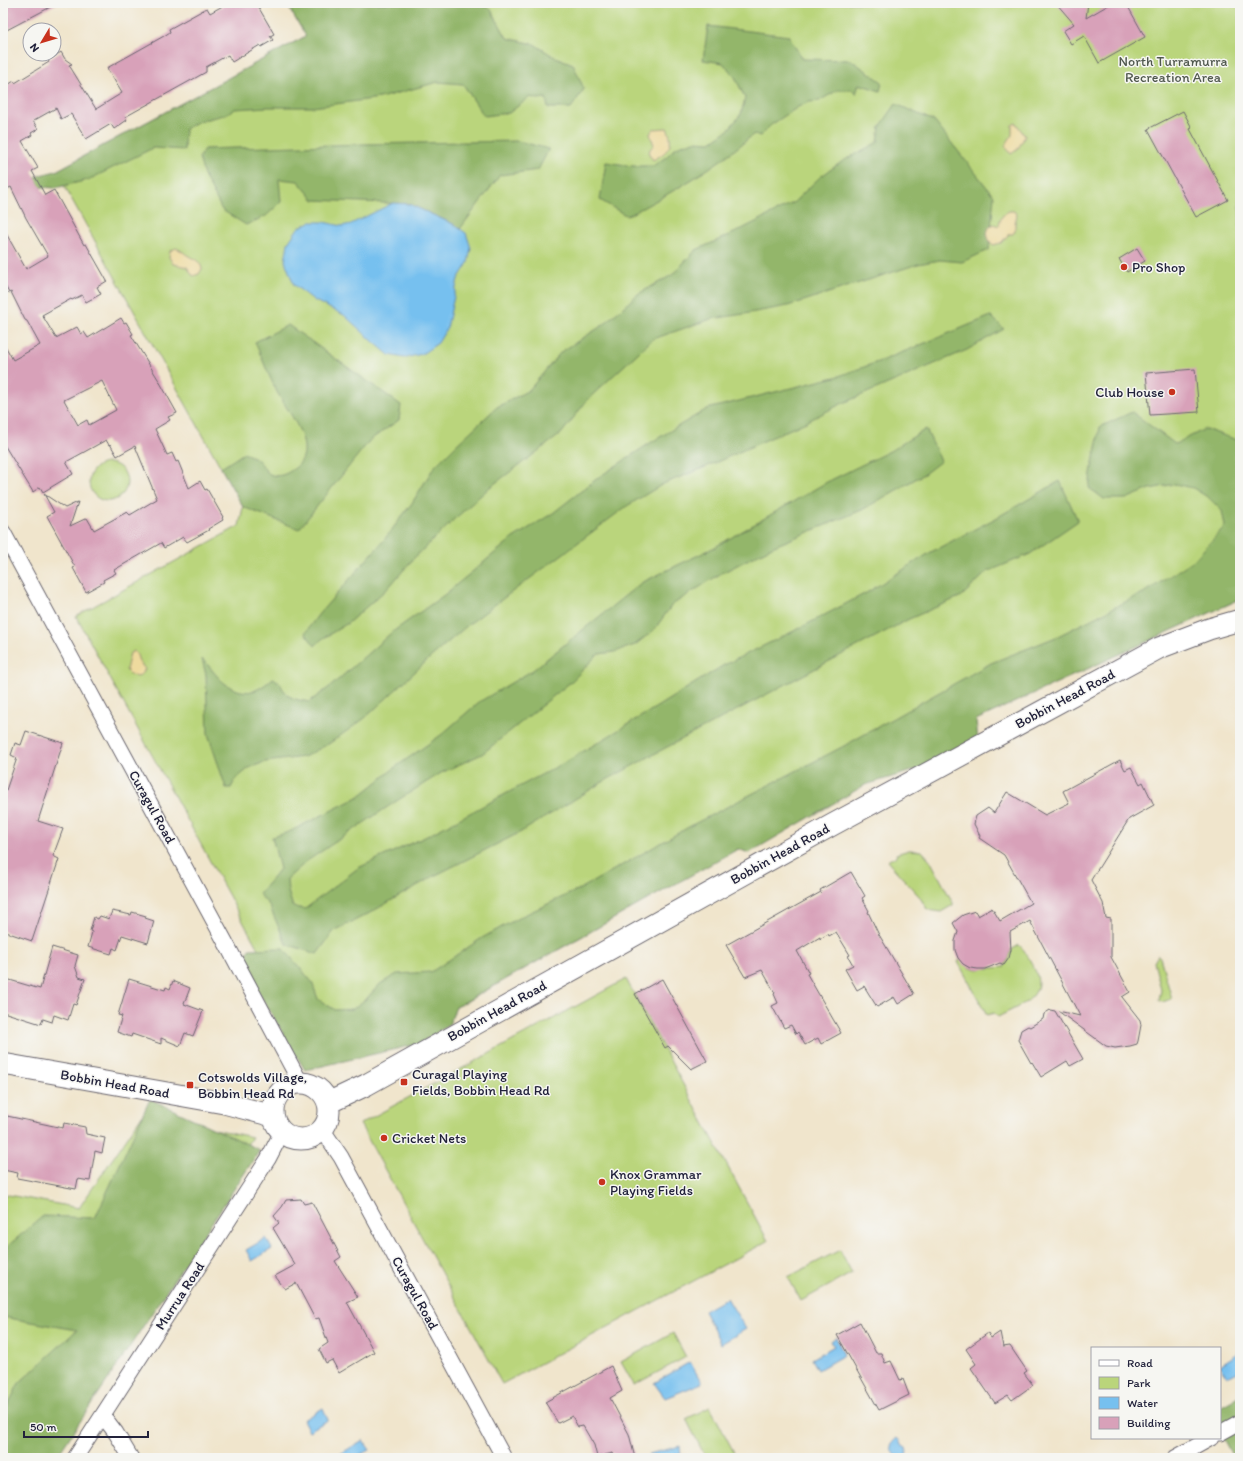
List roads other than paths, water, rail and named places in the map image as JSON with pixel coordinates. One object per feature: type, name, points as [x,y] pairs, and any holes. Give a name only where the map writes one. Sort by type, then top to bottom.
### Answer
[{"type":"main road","name":"Bobbin Head Road","points":[[328,1103],[366,1085],[805,840],[1159,648],[1209,629],[1240,620]]},
{"type":"main road","name":"Bobbin Head Road","points":[[3,1064],[224,1103],[277,1124]]},
{"type":"main road","points":[[300,1082],[309,1083],[324,1094],[328,1103],[329,1112],[327,1121],[322,1129],[316,1134],[303,1139],[290,1137],[277,1124],[272,1106],[282,1089],[290,1084],[300,1082]]},
{"type":"street","name":"Curagul Road","points":[[3,532],[300,1082]]},
{"type":"street","name":"Murrua Road","points":[[76,1458],[268,1159],[277,1124]]},
{"type":"street","name":"Curagul Road","points":[[322,1129],[341,1157],[504,1458]]},
{"type":"street","points":[[103,1416],[116,1433],[131,1458]]},
{"type":"street","points":[[1221,1432],[1240,1422]]},
{"type":"street","points":[[1174,1458],[1209,1439]]},
{"type":"water","points":[[393,203],[409,204],[453,224],[466,233],[471,248],[468,263],[458,279],[447,328],[438,343],[422,354],[404,358],[389,355],[344,315],[315,301],[294,285],[285,261],[288,243],[298,228],[310,222],[323,222],[342,226],[351,224]]},
{"type":"water","points":[[266,1238],[272,1249],[252,1261],[246,1250]]},
{"type":"water","points":[[727,1298],[746,1329],[721,1344],[704,1311]]},
{"type":"water","points":[[836,1337],[844,1355],[818,1370],[812,1359],[834,1346],[831,1341]]},
{"type":"water","points":[[1240,1352],[1240,1370],[1227,1377],[1221,1364]]},
{"type":"water","points":[[690,1362],[702,1383],[665,1398],[654,1383]]},
{"type":"water","points":[[323,1408],[328,1420],[309,1431],[303,1420]]},
{"type":"water","points":[[897,1438],[901,1445],[906,1448],[907,1458],[902,1458],[892,1452],[891,1445]]},
{"type":"water","points":[[363,1440],[370,1450],[353,1458],[338,1458],[337,1456]]},
{"type":"water","points":[[680,1446],[681,1458],[650,1458],[649,1454]]},
{"type":"place","name":"Pro Shop","points":[[1124,267]]},
{"type":"place","name":"Club House","points":[[1172,392]]},
{"type":"place","name":"Curagal Playing Fields, Bobbin Head Rd","points":[[404,1082]]},
{"type":"place","name":"Cotswolds Village, Bobbin Head Rd","points":[[190,1085]]},
{"type":"place","name":"Cricket Nets","points":[[384,1138]]},
{"type":"place","name":"Knox Grammar Playing Fields","points":[[602,1182]]},
{"type":"park label","name":"North Turramurra Recreation Area","points":[[1173,70]]}]
